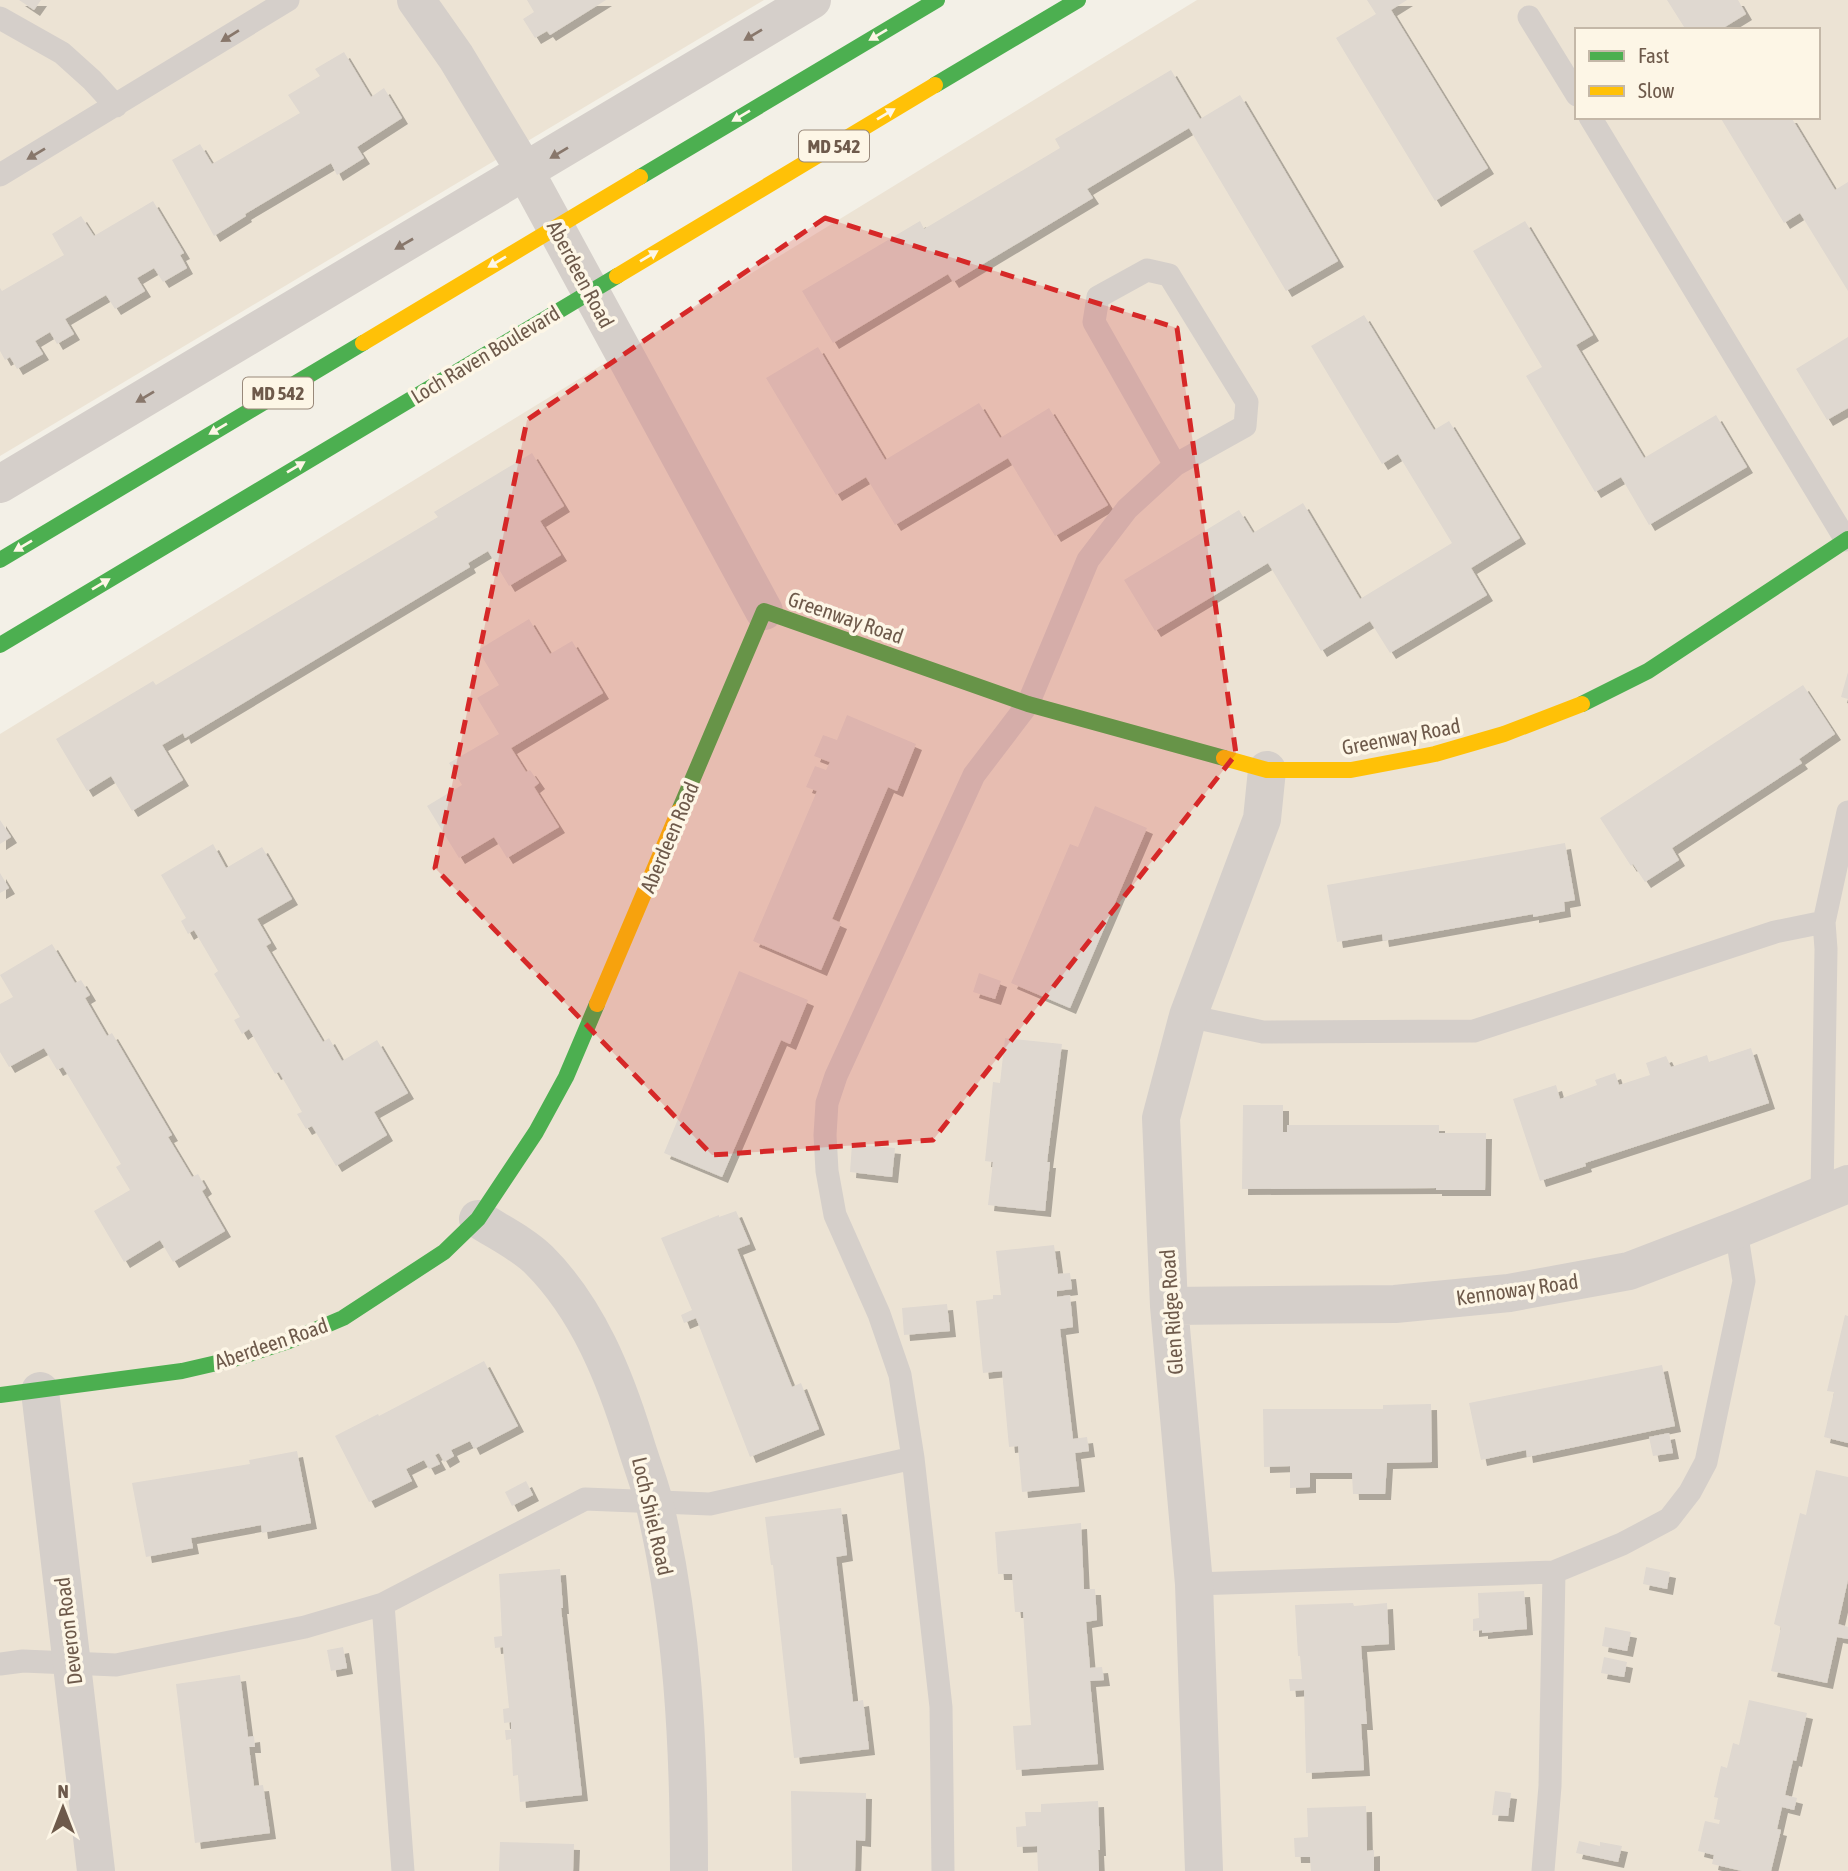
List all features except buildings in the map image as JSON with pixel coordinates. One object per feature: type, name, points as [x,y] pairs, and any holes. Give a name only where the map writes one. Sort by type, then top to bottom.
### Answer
[{"type":"street","name":"Aberdeen Road","points":[[0,1395],[182,1371],[234,1359],[289,1341],[343,1318],[402,1281],[444,1252],[478,1219],[537,1132],[566,1077],[764,611],[526,173],[456,57],[416,0]]},
{"type":"street","points":[[0,484],[526,173],[812,0]]},
{"type":"street","name":"MD 542","points":[[0,560],[937,0]]},
{"type":"street","name":"Loch Raven Boulevard","points":[[0,645],[1078,0]]},
{"type":"street","name":"Greenway Road","points":[[764,611],[1028,704],[1267,770],[1352,770],[1435,754],[1504,734],[1570,710],[1648,671],[1847,540]]},
{"type":"street","name":"Glen Ridge Road","points":[[1205,1871],[1194,1584],[1169,1306],[1161,1118],[1188,1016],[1262,819],[1267,770]]},
{"type":"street","name":"Kennoway Road","points":[[1169,1306],[1395,1304],[1509,1293],[1629,1271],[1835,1189]]},
{"type":"street","name":"Loch Shiel Road","points":[[478,1219],[538,1259],[564,1290],[590,1331],[619,1391],[654,1501],[676,1619],[687,1737],[689,1871]]},
{"type":"street","name":"Deveron Road","points":[[40,1391],[96,1871]]},
{"type":"lane","points":[[0,175],[288,0]]},
{"type":"lane","points":[[1530,17],[1575,92]]},
{"type":"lane","points":[[0,18],[62,53],[116,106]]},
{"type":"lane","points":[[1591,119],[1847,540]]},
{"type":"lane","points":[[943,1871],[941,1707],[913,1458],[900,1376],[879,1314],[835,1215],[827,1171],[827,1103],[835,1076],[974,775],[1028,704],[1088,560],[1127,509],[1175,465],[1245,426],[1247,402],[1169,275],[1147,270],[1098,297],[1094,322],[1175,465]]},
{"type":"lane","points":[[1835,1189],[1824,922],[1848,812]]},
{"type":"lane","points":[[1188,1016],[1263,1032],[1474,1031],[1775,932],[1824,922]]},
{"type":"lane","points":[[1194,1584],[1554,1572],[1622,1544],[1669,1519],[1690,1492],[1706,1462],[1744,1281],[1736,1230]]},
{"type":"lane","points":[[0,1664],[23,1661],[116,1665],[305,1627],[383,1604],[585,1499],[710,1504],[913,1458]]},
{"type":"lane","points":[[1543,1871],[1550,1786],[1554,1572]]},
{"type":"lane","points":[[383,1604],[402,1871]]},
{"type":"highlighted area","points":[[825,218],[1177,328],[1236,754],[933,1140],[712,1155],[435,868],[527,420]]},
{"type":"shaded area","points":[[0,0],[764,0],[0,456]]},
{"type":"shaded area","points":[[1197,0],[1848,0],[1848,1871],[0,1871],[0,734]]},
{"type":"traffic: fast","points":[[640,177],[937,0]]},
{"type":"traffic: fast","points":[[935,85],[1078,0]]},
{"type":"traffic: fast","points":[[0,645],[617,276]]},
{"type":"traffic: fast","points":[[0,560],[363,343]]},
{"type":"traffic: fast","points":[[1582,704],[1648,671],[1848,539]]},
{"type":"traffic: fast","points":[[679,811],[764,611],[1028,704],[1224,758]]},
{"type":"traffic: fast","points":[[0,1395],[182,1371],[234,1359],[289,1341],[343,1318],[444,1252],[478,1219],[536,1132],[566,1077],[597,1004]]},
{"type":"traffic: slow","points":[[617,276],[935,85]]},
{"type":"traffic: slow","points":[[363,343],[640,177]]},
{"type":"traffic: slow","points":[[1224,758],[1267,770],[1351,770],[1435,754],[1504,734],[1582,704]]},
{"type":"traffic: slow","points":[[597,1004],[679,811]]}]
